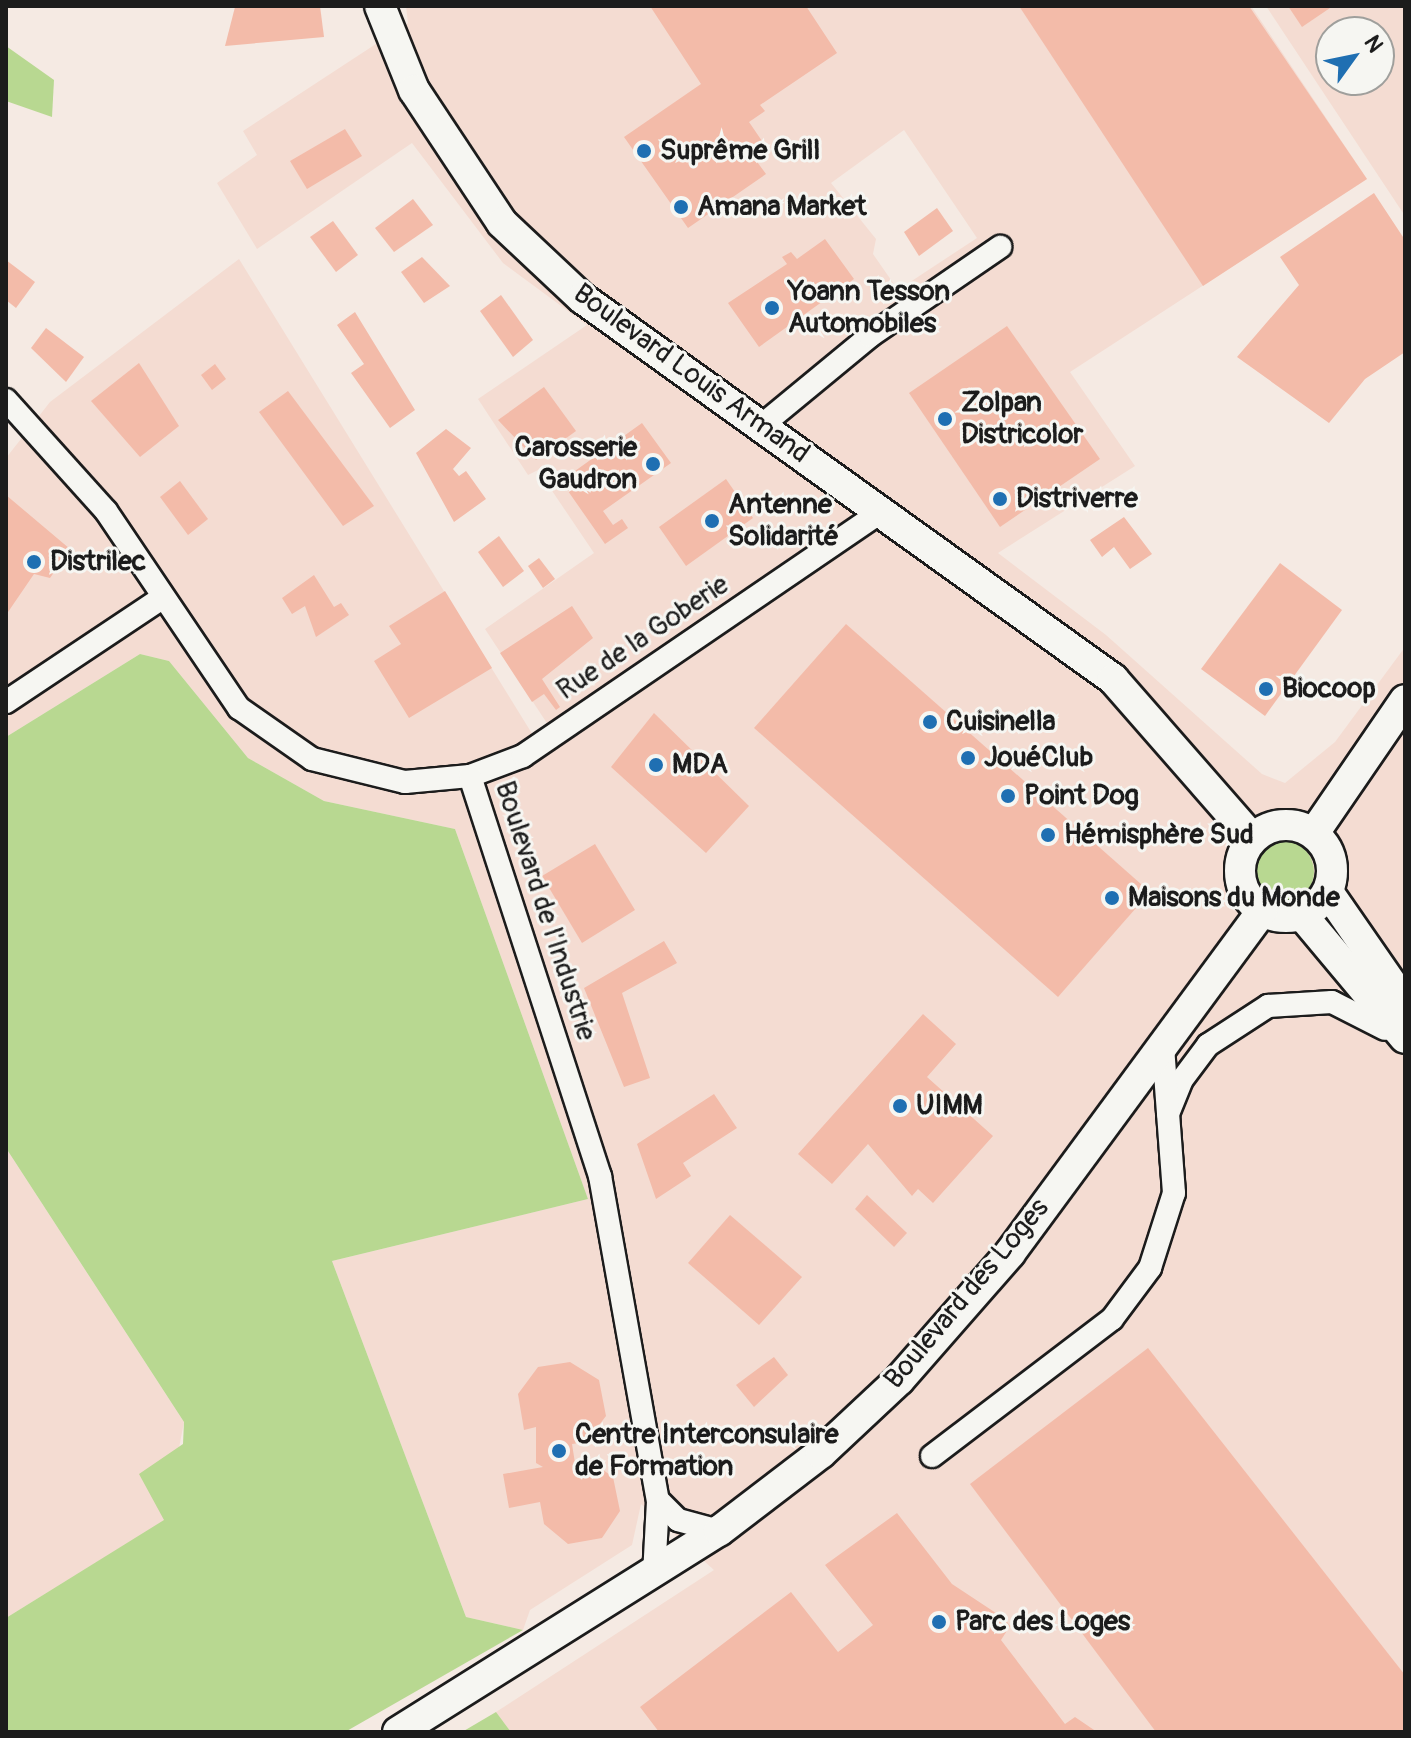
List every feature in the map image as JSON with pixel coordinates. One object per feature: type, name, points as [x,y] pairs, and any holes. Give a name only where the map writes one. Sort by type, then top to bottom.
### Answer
[{"type":"main road","name":"Boulevard Louis Armand","points":[[380,6],[414,90],[502,223],[582,298],[1113,679],[1252,838]]},
{"type":"main road","points":[[1314,833],[1405,700]]},
{"type":"main road","points":[[1405,1003],[1328,892],[1331,860],[1314,833],[1275,825],[1252,838],[1240,876],[1262,911],[1302,915],[1405,1038]]},
{"type":"main road","points":[[1302,915],[1328,892]]},
{"type":"main road","name":"Boulevard des Loges","points":[[398,1732],[654,1575],[719,1531],[821,1453],[916,1363],[1010,1253],[1163,1041],[1262,911]]},
{"type":"street","points":[[761,426],[870,336],[1000,247]]},
{"type":"street","name":"Boulevard de l'Industrie","points":[[6,400],[106,511],[239,708],[312,759],[405,782],[470,776],[600,1176],[658,1500],[654,1575]]},
{"type":"street","name":"Rue de la Goberie","points":[[470,776],[523,756],[882,511]]},
{"type":"street","points":[[6,702],[162,598]]},
{"type":"street","points":[[1168,1115],[1181,1081],[1208,1045],[1268,1006],[1343,1006],[1372,1017],[1405,1050]]},
{"type":"street","points":[[932,1456],[1129,1300],[1169,1227],[1174,1193],[1163,1041]]},
{"type":"street","points":[[658,1500],[678,1520],[719,1531]]},
{"type":"shaded area","points":[[406,6],[1251,6],[1367,179],[1070,372],[1135,466],[998,553],[1106,635],[1262,774],[1285,783],[1335,742],[1405,647],[1405,1732],[511,1732],[496,1712],[714,1570],[641,1504],[632,1545],[530,1610],[523,1630],[466,1617],[332,1261],[588,1199],[455,829],[324,801],[248,758],[169,661],[140,654],[6,737],[6,458],[50,402],[239,259],[544,753],[560,743],[485,629],[594,553],[538,470],[528,475],[478,399],[587,325],[503,263],[412,143],[257,249],[217,183],[257,155],[243,131],[408,23]],"holes":[[[904,130],[977,238],[898,290],[873,254],[876,239],[831,183]]]},
{"type":"shaded area","points":[[1266,6],[1405,6],[1405,216],[1326,96],[1395,96],[1395,16],[1315,16],[1315,80]]},
{"type":"shaded area","points":[[6,1148],[184,1422],[165,1520],[6,1618]]},
{"type":"green space","points":[[6,46],[54,80],[52,117],[6,101]]},
{"type":"green space","points":[[140,654],[169,661],[248,758],[324,801],[455,829],[588,1199],[332,1261],[466,1617],[523,1630],[345,1732],[6,1732],[6,1618],[164,1520],[139,1474],[183,1444],[184,1422],[6,1148],[6,737]]},
{"type":"green space","points":[[1276,840],[1288,840],[1305,849],[1312,860],[1312,884],[1305,895],[1288,904],[1276,904],[1264,899],[1255,890],[1250,878],[1250,866],[1255,854],[1264,845]]},
{"type":"green space","points":[[496,1712],[511,1732],[462,1732]]},
{"type":"building","points":[[320,6],[324,37],[225,46],[235,7]]},
{"type":"building","points":[[650,6],[806,6],[837,53],[760,105],[765,111],[749,122],[762,141],[749,151],[766,174],[688,228],[624,137],[701,84]]},
{"type":"building","points":[[1019,6],[1249,6],[1367,179],[1203,286]]},
{"type":"building","points":[[1288,6],[1329,6],[1330,8],[1302,27]]},
{"type":"building","points":[[345,129],[362,156],[307,189],[290,161]]},
{"type":"building","points":[[1374,193],[1405,240],[1405,352],[1365,379],[1329,423],[1237,357],[1299,285],[1280,257]]},
{"type":"building","points":[[413,199],[433,225],[394,252],[375,228]]},
{"type":"building","points":[[937,208],[953,231],[919,256],[904,232]]},
{"type":"building","points":[[333,221],[358,255],[336,272],[310,237]]},
{"type":"building","points":[[825,239],[854,279],[759,347],[728,303],[787,264],[782,257],[791,252],[797,259]]},
{"type":"building","points":[[422,257],[450,286],[424,303],[401,272]]},
{"type":"building","points":[[6,260],[35,282],[16,308],[6,300]]},
{"type":"building","points":[[501,295],[533,340],[513,357],[480,311]]},
{"type":"building","points":[[355,312],[415,410],[390,428],[351,373],[364,364],[337,325]]},
{"type":"building","points":[[1007,326],[1100,459],[1000,527],[909,393]]},
{"type":"building","points":[[46,328],[84,357],[66,382],[31,348]]},
{"type":"building","points":[[139,363],[179,426],[140,457],[91,401]]},
{"type":"building","points":[[215,364],[226,379],[212,390],[201,375]]},
{"type":"building","points":[[544,387],[576,431],[536,460],[498,420]]},
{"type":"building","points":[[288,391],[374,506],[343,526],[259,412]]},
{"type":"building","points":[[642,423],[671,463],[603,511],[613,525],[622,519],[628,528],[605,544],[561,481]]},
{"type":"building","points":[[446,429],[471,448],[453,469],[459,476],[466,471],[486,499],[454,522],[416,453]]},
{"type":"building","points":[[726,479],[753,518],[686,566],[659,527]]},
{"type":"building","points":[[180,481],[208,519],[188,535],[160,497]]},
{"type":"building","name":"Distrilec","points":[[6,495],[70,549],[50,578],[34,574],[6,615]]},
{"type":"building","points":[[821,498],[831,505],[825,513],[815,505]]},
{"type":"building","points":[[1124,517],[1152,554],[1130,569],[1114,547],[1102,557],[1090,540]]},
{"type":"building","points":[[499,536],[524,571],[503,587],[478,552]]},
{"type":"building","points":[[539,558],[555,579],[543,588],[528,566]]},
{"type":"building","points":[[1280,563],[1342,610],[1265,716],[1201,669]]},
{"type":"building","points":[[314,575],[334,607],[341,603],[349,615],[316,637],[305,606],[292,614],[282,598]]},
{"type":"building","points":[[445,591],[492,668],[409,718],[374,661],[401,644],[389,626]]},
{"type":"building","points":[[572,606],[593,638],[542,679],[560,707],[556,710],[544,694],[532,702],[500,653]]},
{"type":"building","points":[[846,624],[1150,892],[1058,997],[754,728]]},
{"type":"building","points":[[654,713],[749,806],[706,853],[611,767]]},
{"type":"building","points":[[595,844],[635,910],[582,943],[542,876]]},
{"type":"building","points":[[664,941],[677,963],[622,993],[650,1078],[624,1087],[584,988]]},
{"type":"building","name":"UIMM","points":[[923,1014],[956,1044],[927,1077],[993,1136],[933,1203],[918,1189],[912,1196],[868,1144],[832,1184],[798,1154]]},
{"type":"building","points":[[714,1094],[737,1128],[683,1163],[691,1176],[656,1199],[637,1144]]},
{"type":"building","points":[[867,1195],[907,1233],[894,1247],[855,1209]]},
{"type":"building","points":[[730,1215],[802,1277],[759,1325],[688,1263]]},
{"type":"building","points":[[1148,1348],[1405,1675],[1405,1732],[1156,1732],[970,1484]]},
{"type":"building","points":[[774,1357],[788,1375],[754,1407],[736,1385]]},
{"type":"building","name":"Centre Interconsulaire de Formation","points":[[570,1362],[599,1380],[606,1416],[586,1442],[572,1444],[575,1463],[589,1460],[613,1477],[620,1511],[602,1538],[568,1544],[544,1524],[540,1502],[509,1508],[503,1474],[543,1467],[536,1463],[536,1427],[524,1430],[518,1394],[538,1367]]},
{"type":"building","name":"Parc des Loges","points":[[897,1513],[952,1584],[1005,1619],[1010,1626],[1001,1640],[1065,1724],[1075,1717],[1097,1732],[659,1732],[640,1707],[791,1592],[838,1652],[873,1625],[825,1565]]},
{"type":"place","name":"Suprême Grill","points":[[644,151]]},
{"type":"place","name":"Amana Market","points":[[681,207]]},
{"type":"place","name":"Yoann Tesson Automobiles","points":[[772,308]]},
{"type":"place","name":"Zolpan Districolor","points":[[945,419]]},
{"type":"place","name":"Carosserie Gaudron","points":[[653,464]]},
{"type":"place","name":"Distriverre","points":[[1000,499]]},
{"type":"place","name":"Antenne Solidarité","points":[[712,521]]},
{"type":"place","name":"Distrilec","points":[[34,562]]},
{"type":"place","name":"Biocoop","points":[[1266,689]]},
{"type":"place","name":"Cuisinella","points":[[930,722]]},
{"type":"place","name":"JouéClub","points":[[968,758]]},
{"type":"place","name":"MDA","points":[[656,765]]},
{"type":"place","name":"Point Dog","points":[[1008,796]]},
{"type":"place","name":"Hémisphère Sud","points":[[1048,835]]},
{"type":"place","name":"Maisons du Monde","points":[[1112,898]]},
{"type":"place","name":"UIMM","points":[[900,1106]]},
{"type":"place","name":"Centre Interconsulaire de Formation","points":[[559,1451]]},
{"type":"place","name":"Parc des Loges","points":[[939,1622]]}]
